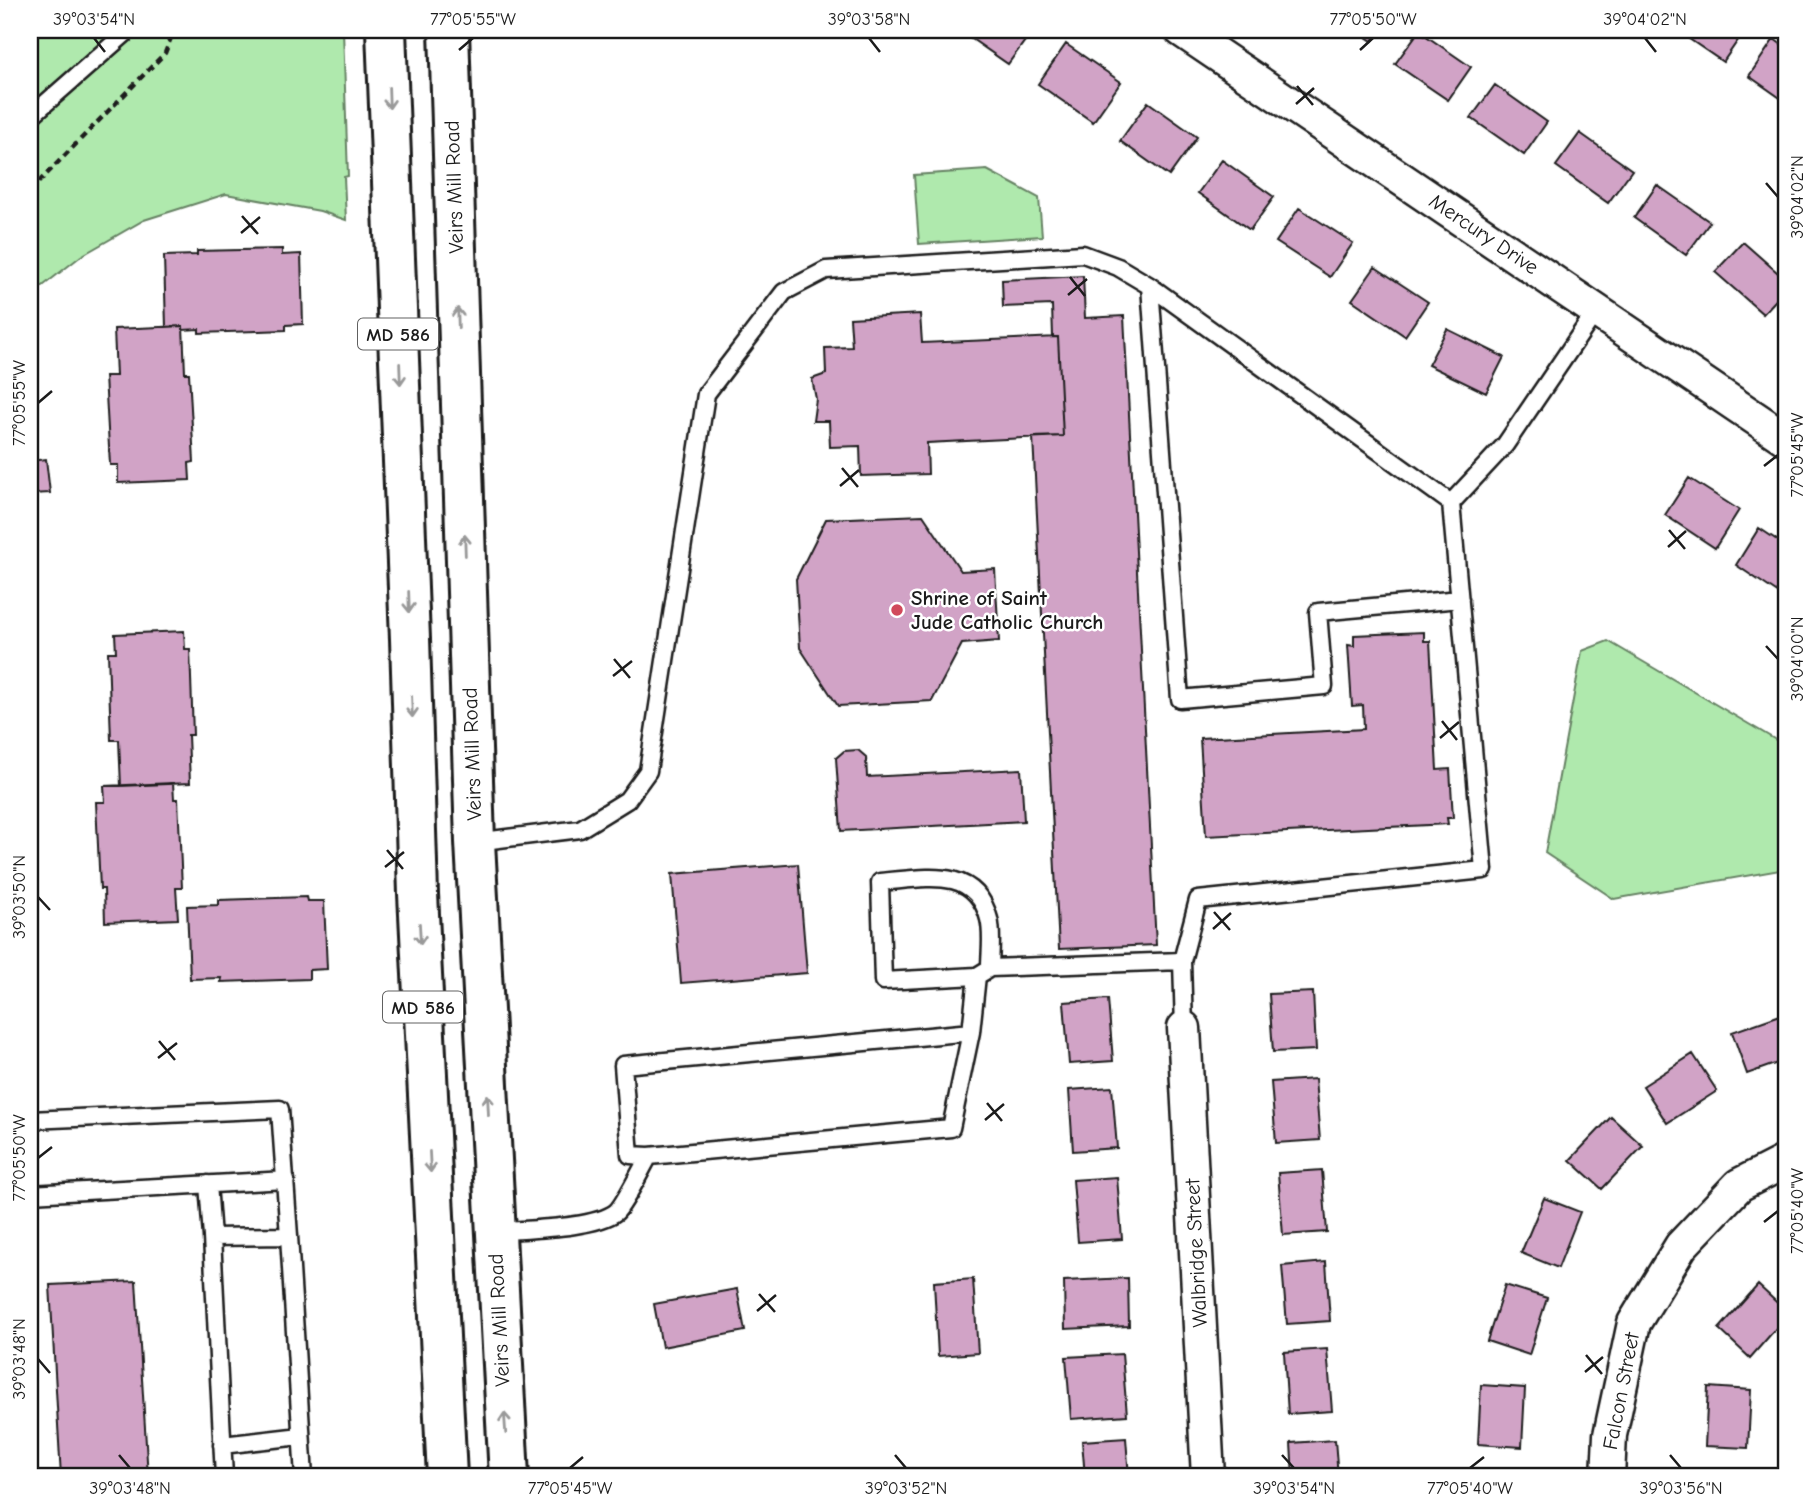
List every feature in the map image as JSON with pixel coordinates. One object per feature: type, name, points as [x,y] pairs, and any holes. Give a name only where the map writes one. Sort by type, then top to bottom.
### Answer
[{"type":"main road","name":"MD 586","points":[[386,30],[418,894],[447,1477]]},
{"type":"main road","name":"Veirs Mill Road","points":[[449,30],[475,842],[509,1477]]},
{"type":"main road","points":[[440,1374],[502,1369]]},
{"type":"street","name":"Mercury Drive","points":[[1181,30],[1786,439]]},
{"type":"street","name":"Walbridge Street","points":[[1184,1028],[1208,1477]]},
{"type":"street","name":"Falcon Street","points":[[1608,1477],[1610,1435],[1634,1323],[1681,1246],[1739,1185],[1786,1161]]},
{"type":"lane","points":[[30,117],[129,30]]},
{"type":"lane","points":[[475,842],[580,829],[627,800],[648,771],[706,394],[784,292],[826,270],[1083,254],[1118,267],[1150,286],[1451,503]]},
{"type":"lane","points":[[1150,286],[1180,699],[1324,686],[1318,612],[1460,599]]},
{"type":"lane","points":[[1184,1028],[1182,961],[1198,900],[1484,870],[1451,503],[1505,445],[1596,311]]},
{"type":"lane","points":[[971,1032],[623,1065],[630,1155],[649,1156],[951,1128],[984,972],[990,921],[981,898],[963,883],[945,877],[880,882],[883,981],[984,972],[1182,961]]},
{"type":"lane","points":[[30,1120],[280,1109],[304,1477]]},
{"type":"lane","points":[[494,1232],[570,1226],[617,1212],[649,1156]]},
{"type":"lane","points":[[30,1194],[286,1180]]},
{"type":"lane","points":[[208,1184],[224,1477]]},
{"type":"lane","points":[[212,1237],[289,1236]]},
{"type":"lane","points":[[222,1446],[301,1436]]},
{"type":"path","points":[[30,191],[165,53],[174,30]]},
{"type":"green space","points":[[30,30],[343,30],[348,176],[344,177],[346,220],[320,211],[226,194],[144,220],[81,256],[30,296]]},
{"type":"green space","points":[[987,170],[1039,198],[1042,236],[919,244],[914,175]]},
{"type":"green space","points":[[1608,641],[1786,746],[1786,869],[1614,899],[1545,853],[1582,651]]},
{"type":"building","points":[[959,30],[1033,30],[1008,64]]},
{"type":"building","points":[[1356,30],[1380,30],[1372,41]]},
{"type":"building","points":[[1676,30],[1745,30],[1723,62]]},
{"type":"building","points":[[1419,31],[1471,67],[1448,100],[1395,64]]},
{"type":"building","points":[[1774,39],[1786,48],[1786,102],[1749,76]]},
{"type":"building","points":[[1066,44],[1121,82],[1093,122],[1038,84]]},
{"type":"building","points":[[1495,85],[1547,122],[1524,155],[1471,118]]},
{"type":"building","points":[[1148,102],[1197,137],[1169,176],[1120,141]]},
{"type":"building","points":[[1580,133],[1632,170],[1608,203],[1556,166]]},
{"type":"building","points":[[1222,160],[1274,197],[1250,230],[1198,193]]},
{"type":"building","points":[[1657,185],[1710,222],[1686,255],[1634,218]]},
{"type":"building","points":[[1299,208],[1353,243],[1330,277],[1276,242]]},
{"type":"building","points":[[1743,242],[1786,280],[1786,289],[1763,314],[1715,272]]},
{"type":"building","points":[[282,249],[282,255],[301,254],[303,324],[286,325],[286,330],[199,333],[199,329],[183,330],[183,326],[166,327],[164,256],[197,255],[197,251]]},
{"type":"building","points":[[1375,267],[1428,302],[1405,336],[1352,300]]},
{"type":"building","points":[[1083,276],[1085,318],[1124,316],[1156,945],[1059,949],[1033,437],[1063,436],[1058,337],[1053,337],[1052,305],[1003,307],[1002,280]]},
{"type":"building","points":[[920,314],[922,343],[1058,337],[1063,436],[927,443],[928,474],[861,476],[860,446],[830,447],[829,421],[813,421],[816,399],[812,379],[826,374],[825,348],[852,347],[850,318]]},
{"type":"building","points":[[183,326],[185,373],[189,373],[194,462],[189,463],[190,480],[118,483],[118,465],[110,465],[105,376],[116,376],[114,329]]},
{"type":"building","points":[[1447,329],[1504,357],[1486,393],[1428,365]]},
{"type":"building","points":[[46,459],[50,493],[30,494],[30,461]]},
{"type":"building","points":[[1689,478],[1739,510],[1715,548],[1665,515]]},
{"type":"building","name":"Shrine of Saint Jude Catholic Church","points":[[923,515],[961,571],[995,569],[999,641],[962,644],[932,701],[838,706],[800,648],[796,579],[826,519]]},
{"type":"building","points":[[1759,528],[1786,546],[1785,598],[1736,565]]},
{"type":"building","points":[[184,631],[185,649],[190,649],[193,735],[188,735],[190,783],[121,786],[119,740],[111,740],[108,652],[116,652],[115,634]]},
{"type":"building","points":[[1424,632],[1424,641],[1430,641],[1437,770],[1450,769],[1453,818],[1447,818],[1448,824],[1206,836],[1200,738],[1364,729],[1363,705],[1352,706],[1348,645],[1354,646],[1354,635]]},
{"type":"building","points":[[858,750],[866,757],[867,777],[1021,769],[1024,821],[841,831],[836,758],[844,751]]},
{"type":"building","points":[[173,783],[174,799],[178,799],[182,888],[176,888],[178,919],[105,922],[104,889],[100,889],[96,802],[105,802],[104,786]]},
{"type":"building","points":[[798,864],[807,973],[681,983],[672,874]]},
{"type":"building","points":[[306,897],[307,901],[324,901],[327,969],[309,970],[309,979],[221,982],[222,978],[190,979],[187,906],[219,905],[219,900]]},
{"type":"building","points":[[1313,992],[1316,1050],[1273,1052],[1269,994]]},
{"type":"building","points":[[1108,999],[1113,1061],[1069,1064],[1064,1002]]},
{"type":"building","points":[[1786,1013],[1786,1060],[1747,1074],[1732,1032]]},
{"type":"building","points":[[1693,1054],[1717,1091],[1667,1123],[1643,1086]]},
{"type":"building","points":[[1315,1079],[1320,1140],[1276,1143],[1271,1082]]},
{"type":"building","points":[[1112,1087],[1117,1148],[1073,1151],[1069,1090]]},
{"type":"building","points":[[1611,1117],[1643,1146],[1602,1189],[1570,1160]]},
{"type":"building","points":[[1322,1170],[1327,1232],[1283,1235],[1278,1173]]},
{"type":"building","points":[[1117,1177],[1122,1239],[1078,1242],[1073,1180]]},
{"type":"building","points":[[1544,1198],[1580,1212],[1558,1268],[1521,1253]]},
{"type":"building","points":[[1326,1262],[1330,1321],[1287,1324],[1282,1266]]},
{"type":"building","points":[[1128,1278],[1129,1326],[1065,1329],[1064,1281]]},
{"type":"building","points":[[973,1279],[978,1353],[938,1356],[934,1282]]},
{"type":"building","points":[[136,1281],[148,1477],[61,1477],[50,1285]]},
{"type":"building","points":[[1505,1285],[1547,1298],[1529,1355],[1487,1341]]},
{"type":"building","points":[[1758,1285],[1786,1311],[1786,1317],[1750,1358],[1719,1329]]},
{"type":"building","points":[[737,1289],[745,1331],[662,1347],[654,1304]]},
{"type":"building","points":[[1327,1349],[1332,1411],[1288,1414],[1284,1352]]},
{"type":"building","points":[[1122,1354],[1127,1415],[1071,1419],[1066,1357]]},
{"type":"building","points":[[1481,1385],[1525,1388],[1522,1447],[1478,1444]]},
{"type":"building","points":[[1708,1387],[1751,1390],[1748,1448],[1705,1446]]},
{"type":"building","points":[[1126,1438],[1129,1477],[1085,1477],[1082,1441]]},
{"type":"building","points":[[1335,1440],[1338,1477],[1293,1477],[1291,1443]]},
{"type":"building","points":[[1476,1473],[1520,1475],[1520,1477],[1476,1477]]},
{"type":"building","points":[[1702,1473],[1744,1475],[1744,1477],[1701,1477]]},
{"type":"place","name":"Shrine of Saint Jude Catholic Church","points":[[897,610]]}]
